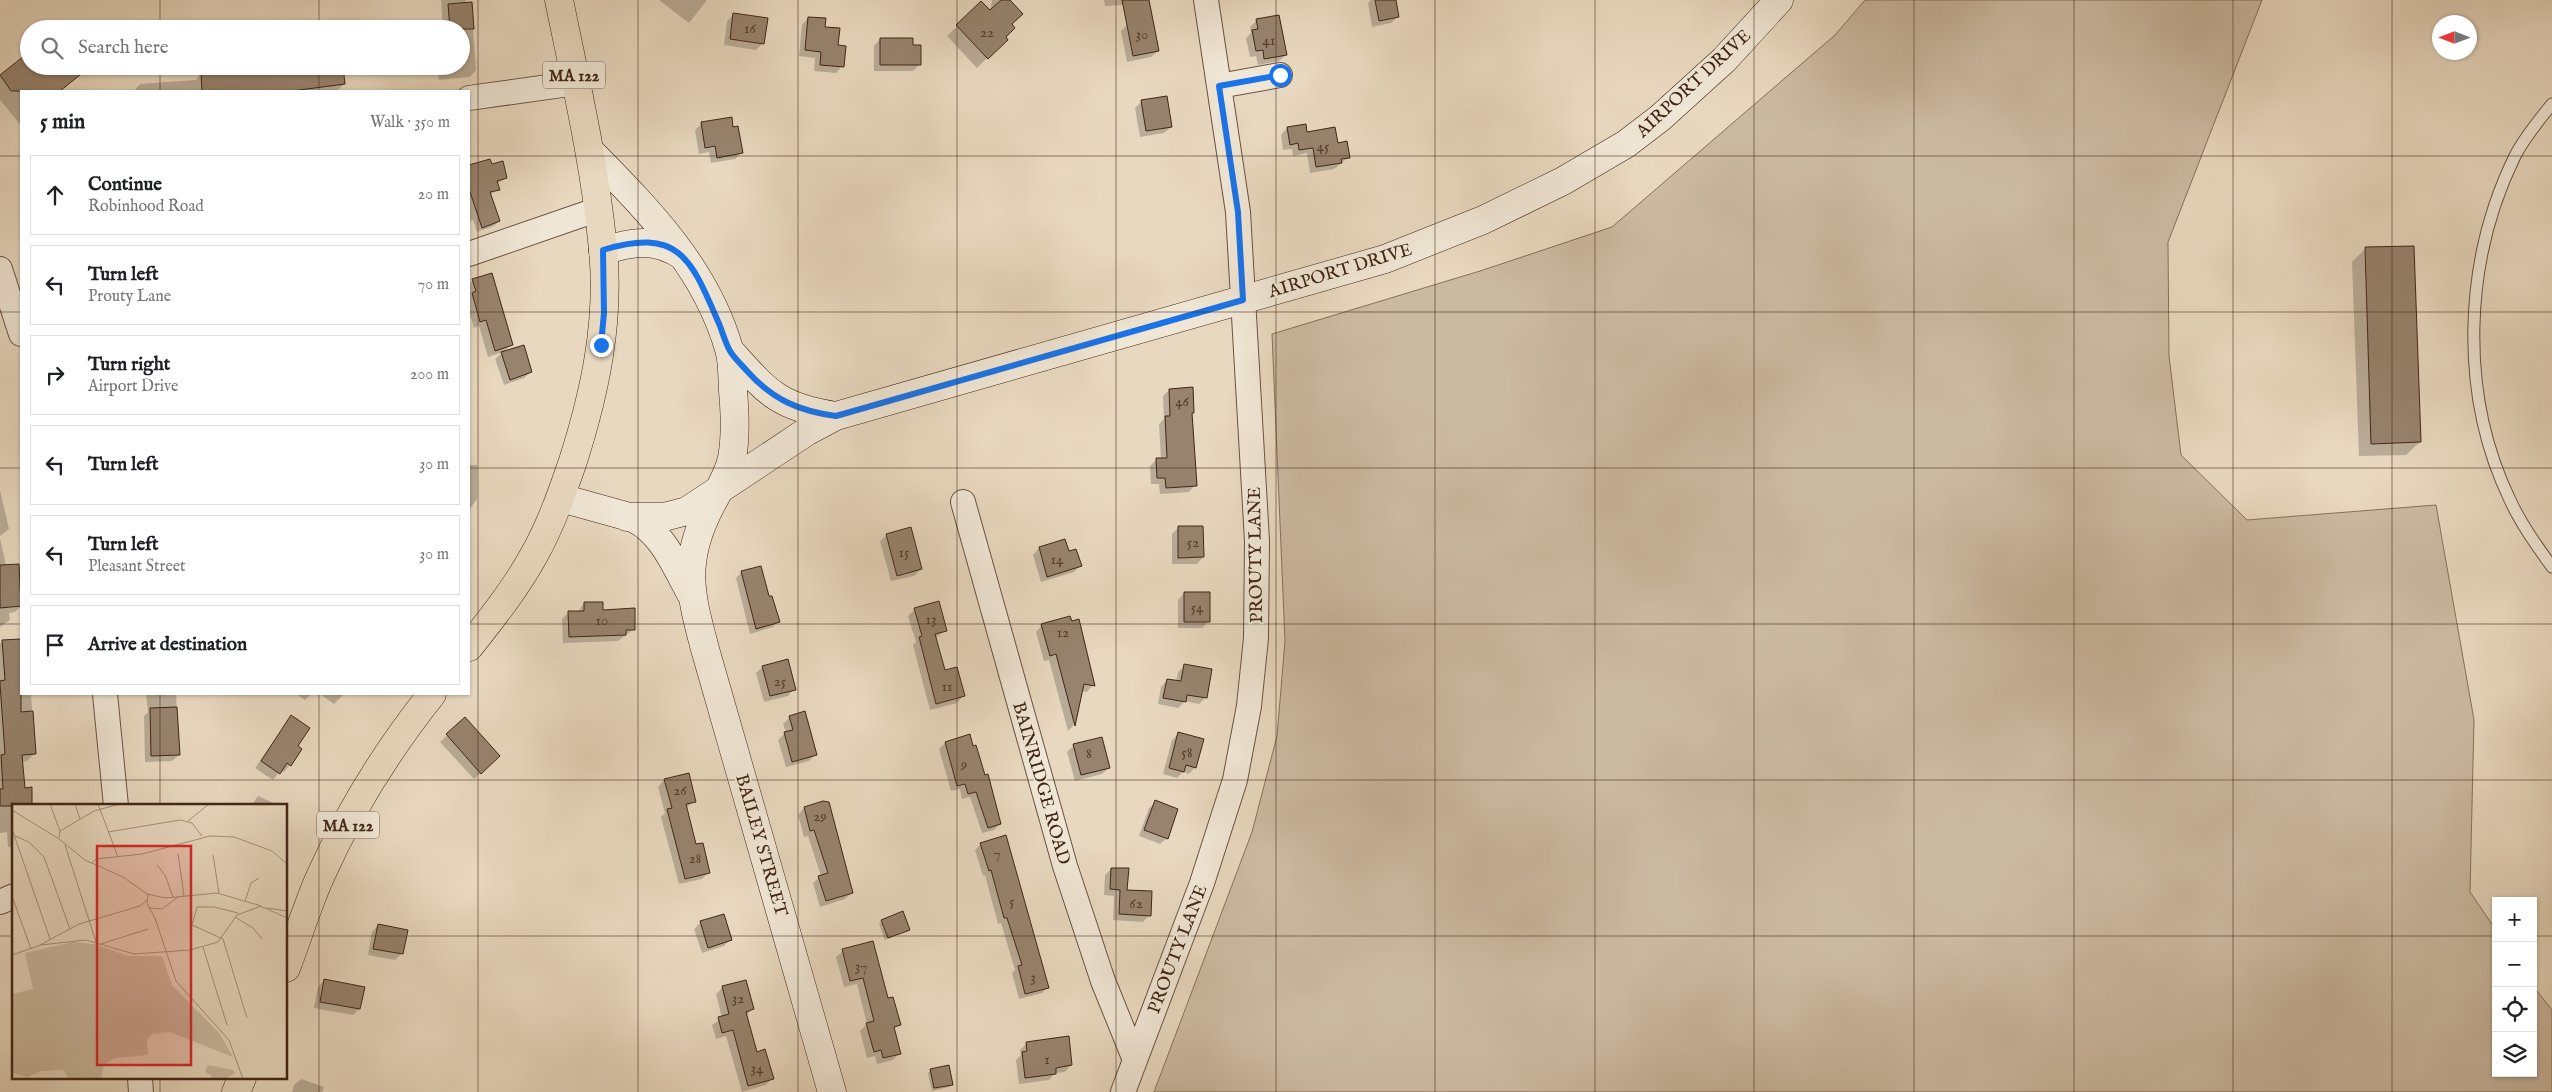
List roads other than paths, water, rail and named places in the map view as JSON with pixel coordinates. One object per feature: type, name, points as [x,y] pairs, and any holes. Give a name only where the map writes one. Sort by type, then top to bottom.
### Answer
[{"type":"main road","name":"MA 122","points":[[470,646],[524,572],[544,538],[561,498],[589,408],[596,376],[604,313],[603,250],[599,209],[590,151],[559,0]]},
{"type":"main road","name":"AIRPORT DRIVE","points":[[627,516],[654,518],[676,515],[698,506],[779,449],[836,416],[1385,259],[1483,220],[1587,168],[1626,144],[1660,118],[1724,60],[1780,0]]},
{"type":"main road","name":"AIRPORT DRIVE","points":[[590,151],[644,206],[686,258],[707,296],[730,351],[735,415],[732,460],[717,492]]},
{"type":"main road","points":[[603,250],[632,243],[648,242],[666,246],[686,258]]},
{"type":"main road","name":"AIRPORT DRIVE","points":[[730,351],[761,385],[782,402],[807,411],[836,416]]},
{"type":"main road","name":"BAILEY STREET","points":[[717,492],[694,549],[690,574],[692,597],[705,649],[832,1092]]},
{"type":"main road","name":"BAILEY STREET","points":[[561,498],[627,516],[644,524],[658,538],[692,597]]},
{"type":"main road","name":"MA 122","points":[[288,963],[321,876],[348,823],[410,722],[431,695]]},
{"type":"main road","points":[[236,1092],[241,1080]]},
{"type":"street","name":"PROUTY LANE","points":[[1123,1092],[1202,883],[1235,780],[1249,706],[1256,638],[1257,541],[1238,212],[1206,0]]},
{"type":"street","points":[[1219,86],[1280,75]]},
{"type":"street","points":[[470,98],[576,82]]},
{"type":"street","points":[[470,254],[599,209]]},
{"type":"street","points":[[0,269],[20,331]]},
{"type":"street","name":"BAINRIDGE ROAD","points":[[963,502],[1065,866],[1103,981],[1135,1060]]},
{"type":"street","points":[[106,695],[116,804]]},
{"type":"street","points":[[0,902],[12,897]]},
{"type":"lane","points":[[2552,104],[2516,155],[2494,208],[2478,273],[2472,334],[2478,388],[2491,450],[2510,501],[2552,567]]}]
